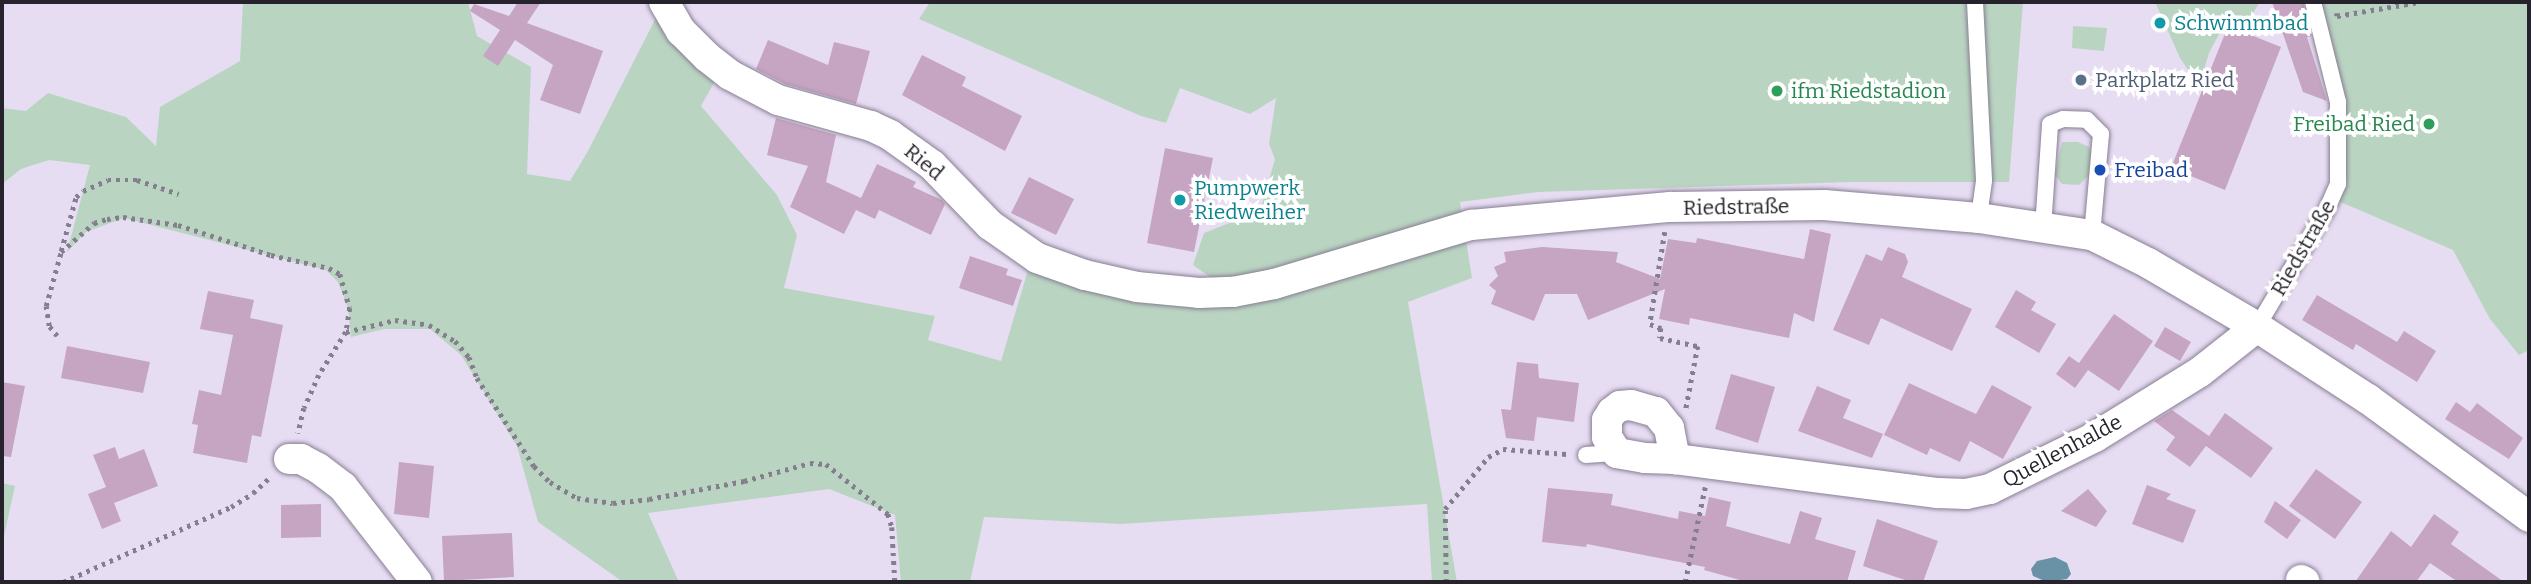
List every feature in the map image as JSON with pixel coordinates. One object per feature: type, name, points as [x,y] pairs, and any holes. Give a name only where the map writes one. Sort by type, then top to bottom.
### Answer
[{"type":"street","name":"Ried","points":[[664,2],[681,31],[730,75],[778,100],[871,126],[890,135],[932,165],[990,225],[1037,258],[1085,275],[1137,287],[1199,293]]},
{"type":"street","name":"Riedstraße","points":[[1199,293],[1274,284],[1471,225],[1670,207],[1824,205],[1979,218],[2092,235],[2148,263],[2257,327],[2368,399],[2529,517]]},
{"type":"street","name":"Quellenhalde","points":[[1617,453],[1938,493],[1966,494],[1990,489],[2095,437],[2200,372],[2257,327]]},
{"type":"street","points":[[1617,453],[1607,437],[1608,420],[1620,406],[1631,405],[1656,412],[1661,418],[1672,437],[1675,459]]},
{"type":"street","points":[[289,459],[301,459],[344,487],[417,582]]},
{"type":"lane","points":[[1975,2],[1984,181],[1979,218]]},
{"type":"lane","name":"Riedstraße","points":[[2257,327],[2319,223],[2338,184],[2338,102],[2313,2]]},
{"type":"lane","points":[[2043,228],[2050,124],[2063,119],[2087,120],[2101,134],[2092,235]]},
{"type":"lane","points":[[1586,455],[1617,453]]},
{"type":"path","points":[[2337,16],[2419,2]]},
{"type":"path","points":[[57,336],[49,326],[46,306],[76,197],[108,180],[137,180],[179,194]]},
{"type":"path","points":[[1670,207],[1650,324],[1661,328],[1660,338],[1698,346],[1684,422]]},
{"type":"path","points":[[61,252],[94,223],[107,219],[123,217],[178,225],[271,255],[328,268],[340,275],[350,308],[346,332],[314,386],[289,459],[253,493],[231,507],[62,582]]},
{"type":"path","points":[[346,332],[395,320],[429,325],[455,341],[469,357],[477,378],[534,466],[550,482],[577,498],[614,503],[649,499],[744,481],[810,463],[826,464],[888,514],[892,527],[895,582]]},
{"type":"path","points":[[1446,582],[1445,509],[1488,457],[1503,449],[1586,455]]},
{"type":"path","points":[[1685,582],[1710,465]]},
{"type":"green space","points":[[243,2],[468,2],[477,36],[531,67],[527,174],[570,181],[664,2],[724,65],[701,106],[777,195],[797,235],[784,288],[935,316],[928,340],[1001,361],[1028,270],[1114,296],[1204,304],[1210,277],[1193,265],[1204,233],[1260,211],[1275,159],[1269,144],[1276,98],[1250,114],[1180,88],[1166,123],[1141,116],[919,19],[930,2],[2023,2],[2009,182],[1852,182],[1538,192],[1460,202],[1472,278],[1408,302],[1457,582],[1432,582],[1427,504],[1121,524],[984,517],[970,582],[901,582],[895,515],[829,489],[648,513],[679,582],[623,582],[538,522],[517,446],[461,355],[430,329],[384,329],[351,337],[348,308],[338,282],[326,270],[124,218],[86,232],[67,252],[90,165],[49,160],[21,169],[2,184],[2,108],[26,111],[48,93],[126,117],[156,146],[160,107],[240,61]]},
{"type":"green space","points":[[2155,2],[2260,2],[2251,16],[2248,30],[2225,23],[2209,53],[2199,86],[2180,58]]},
{"type":"green space","name":"Freibad Ried","points":[[2318,2],[2529,2],[2529,350],[2519,355],[2490,319],[2453,250],[2338,201],[2346,147],[2344,100]]},
{"type":"green space","points":[[2073,26],[2107,28],[2104,51],[2072,48]]},
{"type":"green space","points":[[2062,142],[2078,142],[2089,147],[2095,158],[2093,171],[2079,185],[2062,184],[2055,175]]},
{"type":"green space","points":[[2,483],[15,486],[2,545]]},
{"type":"water","points":[[2055,557],[2067,563],[2071,574],[2067,579],[2047,582],[2033,576],[2031,569],[2037,561]]},
{"type":"building","points":[[518,2],[541,2],[527,23],[603,51],[580,114],[540,100],[553,65],[515,40],[498,66],[483,56],[500,30],[470,11],[474,4],[509,16]]},
{"type":"building","points":[[2272,2],[2303,2],[2311,36],[2307,37],[2327,101],[2303,92]]},
{"type":"building","points":[[2228,26],[2281,47],[2225,190],[2171,168]]},
{"type":"building","points":[[768,40],[828,65],[834,42],[870,51],[856,104],[785,84],[756,69]]},
{"type":"building","points":[[922,55],[966,77],[962,86],[1022,116],[1005,151],[902,95]]},
{"type":"building","points":[[776,118],[836,135],[826,182],[861,198],[877,164],[916,182],[913,187],[942,200],[945,204],[931,235],[879,210],[875,219],[856,210],[844,234],[790,207],[808,166],[767,155]]},
{"type":"building","name":"Pumpwerk Riedweiher","points":[[1165,148],[1213,158],[1194,252],[1147,243]]},
{"type":"building","points":[[1029,177],[1074,199],[1056,235],[1011,213]]},
{"type":"building","points":[[1810,229],[1831,234],[1814,322],[1794,313],[1789,338],[1690,318],[1689,325],[1659,319],[1665,289],[1588,320],[1577,294],[1545,294],[1534,321],[1491,304],[1496,291],[1489,285],[1498,276],[1494,267],[1506,262],[1504,252],[1542,247],[1618,252],[1616,262],[1660,279],[1668,239],[1696,243],[1697,238],[1804,259]]},
{"type":"building","points":[[1888,247],[1905,254],[1908,262],[1902,277],[1972,309],[1952,351],[1881,318],[1869,345],[1833,330],[1866,254],[1882,261]]},
{"type":"building","points":[[970,256],[1008,269],[1006,275],[1022,280],[1013,306],[959,288]]},
{"type":"building","points":[[2016,290],[2036,302],[2031,310],[2056,324],[2039,353],[1995,327]]},
{"type":"building","points":[[208,291],[254,300],[250,318],[283,325],[261,437],[252,435],[247,463],[193,453],[198,425],[192,424],[199,390],[221,395],[233,335],[200,329]]},
{"type":"building","points":[[2317,295],[2397,342],[2404,331],[2436,351],[2417,382],[2356,344],[2353,350],[2302,320]]},
{"type":"building","points":[[2114,314],[2153,341],[2119,391],[2088,370],[2075,388],[2056,374],[2069,356],[2079,363]]},
{"type":"building","points":[[2165,327],[2191,342],[2180,361],[2154,346]]},
{"type":"building","points":[[67,346],[150,362],[143,393],[61,378]]},
{"type":"building","points":[[1517,362],[1538,364],[1539,378],[1579,383],[1574,422],[1537,417],[1534,441],[1506,438],[1501,409],[1511,410]]},
{"type":"building","points":[[1731,374],[1775,387],[1758,443],[1715,429]]},
{"type":"building","points":[[2,382],[25,386],[11,457],[2,456]]},
{"type":"building","points":[[1909,383],[1976,414],[1992,385],[2032,407],[2003,459],[1970,441],[1960,462],[1930,448],[1927,455],[1884,435]]},
{"type":"building","points":[[1817,386],[1851,400],[1843,418],[1883,434],[1872,458],[1798,431]]},
{"type":"building","points":[[2456,402],[2470,412],[2477,403],[2523,438],[2509,459],[2445,419]]},
{"type":"building","points":[[2172,410],[2209,436],[2225,413],[2273,448],[2251,478],[2206,446],[2190,467],[2166,450],[2175,437],[2154,421]]},
{"type":"building","points":[[115,447],[119,459],[144,449],[158,486],[114,503],[121,521],[102,529],[88,494],[106,487],[93,455]]},
{"type":"building","points":[[399,462],[434,466],[429,518],[394,514]]},
{"type":"building","points":[[2316,469],[2362,502],[2335,539],[2289,506]]},
{"type":"building","points":[[2147,485],[2171,494],[2166,499],[2196,510],[2183,543],[2132,524]]},
{"type":"building","points":[[1548,488],[1613,494],[1611,505],[1678,519],[1679,511],[1705,516],[1709,497],[1731,502],[1726,526],[1790,544],[1800,511],[1822,518],[1815,539],[1856,551],[1847,582],[1747,582],[1704,570],[1705,567],[1587,544],[1586,547],[1542,542]]},
{"type":"building","points":[[2088,489],[2107,511],[2096,527],[2061,511]]},
{"type":"building","points":[[2275,501],[2301,520],[2287,539],[2264,522]]},
{"type":"building","points":[[321,504],[321,537],[281,538],[281,505]]},
{"type":"building","points":[[2434,514],[2459,532],[2451,544],[2504,582],[2458,582],[2430,563],[2416,582],[2355,582],[2391,531],[2411,547]]},
{"type":"building","points":[[1877,519],[1938,541],[1923,582],[1911,582],[1863,566]]},
{"type":"building","points":[[512,533],[514,577],[444,581],[442,536]]},
{"type":"place","name":"Schwimmbad","points":[[2160,23]]},
{"type":"place","name":"Parkplatz Ried","points":[[2081,80]]},
{"type":"place","name":"ifm Riedstadion","points":[[1777,91]]},
{"type":"place","name":"Freibad Ried","points":[[2429,124]]},
{"type":"place","name":"Freibad","points":[[2100,170]]},
{"type":"place","name":"Pumpwerk Riedweiher","points":[[1180,200]]}]
